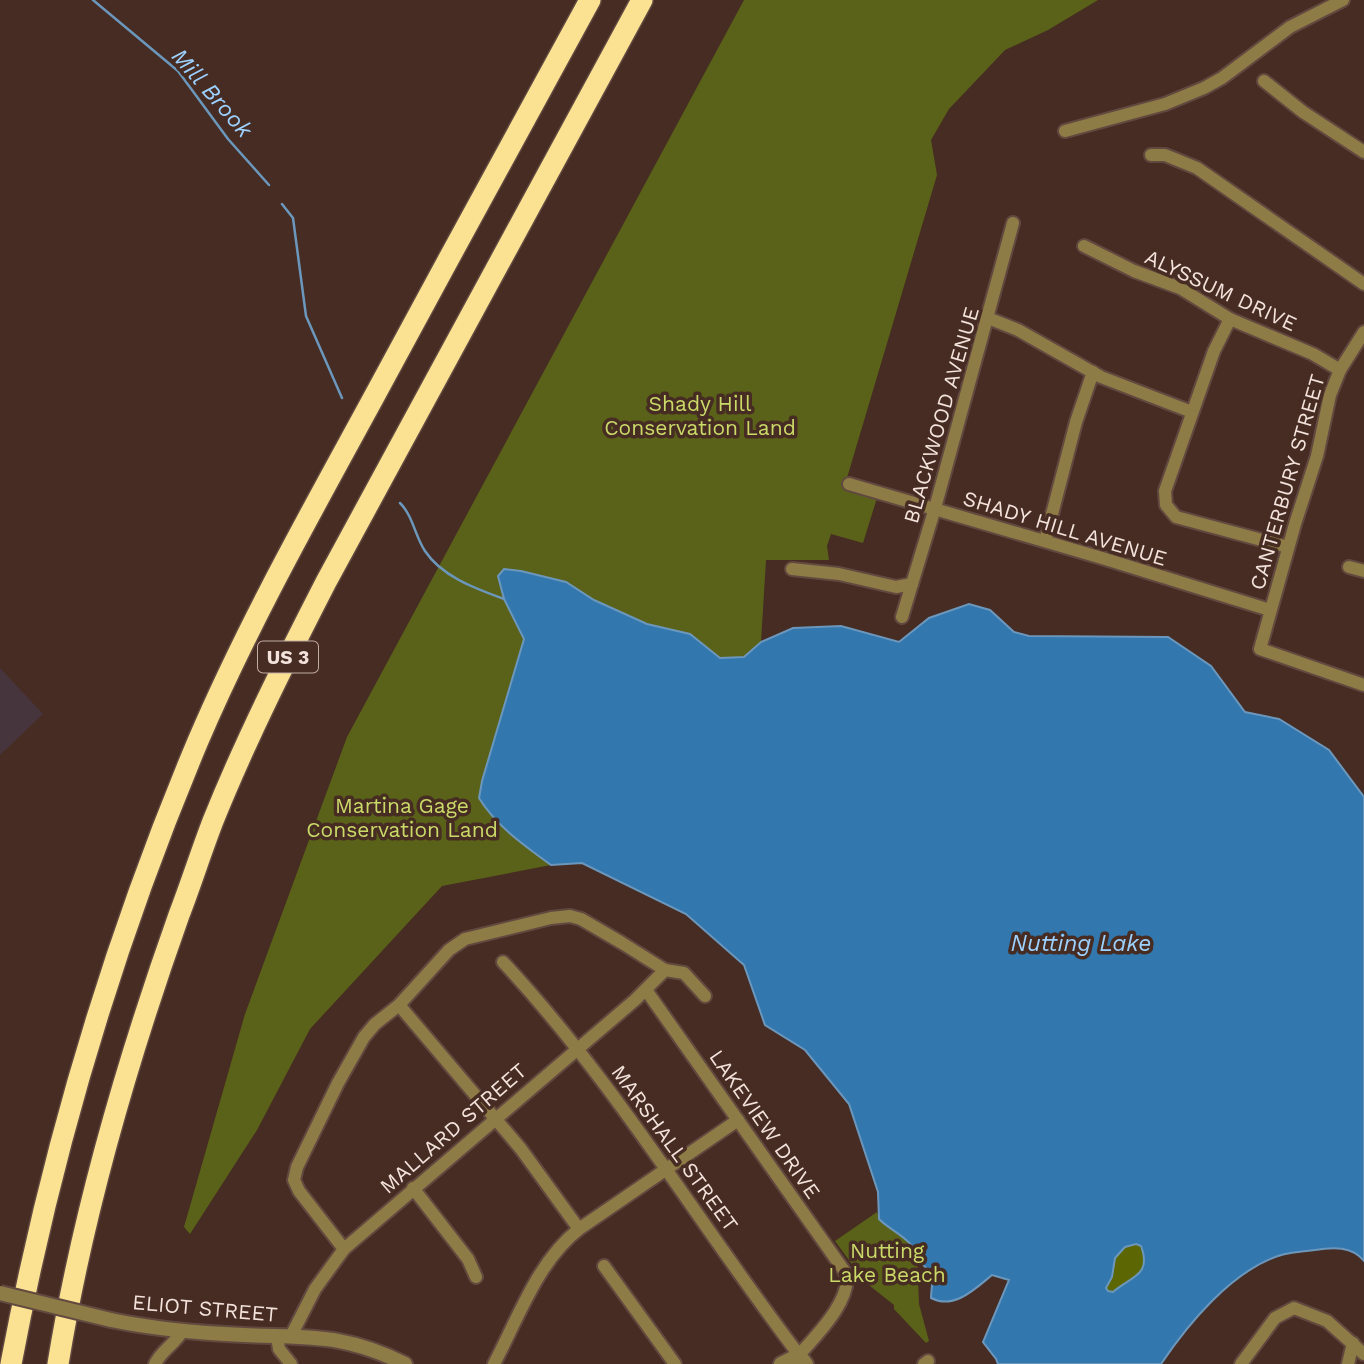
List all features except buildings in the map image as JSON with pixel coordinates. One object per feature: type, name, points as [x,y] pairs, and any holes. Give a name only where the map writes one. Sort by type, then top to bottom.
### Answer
[{"type":"highway","name":"US 3","points":[[11,1364],[31,1257],[51,1175],[101,1000],[132,908],[199,740],[284,562],[590,0]]},
{"type":"highway","name":"US 3","points":[[58,1364],[90,1209],[116,1112],[158,974],[213,821],[278,675],[326,582],[642,0]]},
{"type":"street","points":[[1065,131],[1165,104],[1204,88],[1222,78],[1290,27],[1343,0]]},
{"type":"street","points":[[1264,81],[1364,152]]},
{"type":"street","points":[[1151,155],[1165,155],[1206,173],[1364,284]]},
{"type":"street","name":"BLACKWOOD AVENUE","points":[[902,617],[936,508],[1013,223]]},
{"type":"street","name":"ALYSSUM DRIVE","points":[[1084,247],[1134,271],[1180,288],[1230,319],[1313,354],[1340,370]]},
{"type":"street","points":[[988,318],[1018,330],[1109,380],[1192,412]]},
{"type":"street","points":[[1230,319],[1214,351],[1165,491],[1168,510],[1176,517],[1197,524],[1288,547]]},
{"type":"street","name":"CANTERBURY STREET","points":[[1364,332],[1340,370],[1326,409],[1317,456],[1260,649],[1364,685]]},
{"type":"street","points":[[1045,541],[1076,422],[1093,372]]},
{"type":"street","name":"SHADY HILL AVENUE","points":[[849,484],[1270,610]]},
{"type":"street","points":[[1349,567],[1364,571]]},
{"type":"street","points":[[792,569],[850,575],[897,587],[912,584]]},
{"type":"street","points":[[344,1248],[307,1204],[295,1180],[297,1167],[364,1037],[375,1024],[399,1005],[449,950],[465,939],[564,915],[582,919],[665,970],[689,976],[705,996]]},
{"type":"street","name":"MARSHALL STREET","points":[[503,962],[541,1003],[576,1048],[802,1359]]},
{"type":"street","name":"MALLARD STREET","points":[[284,1336],[344,1248],[646,990],[665,970]]},
{"type":"street","name":"LAKEVIEW DRIVE","points":[[646,990],[843,1267],[848,1282],[845,1295],[802,1359]]},
{"type":"street","points":[[399,1005],[496,1118],[579,1230]]},
{"type":"street","points":[[494,1364],[547,1265],[562,1244],[738,1120]]},
{"type":"street","points":[[413,1188],[468,1259],[476,1277]]},
{"type":"street","points":[[604,1266],[675,1364]]},
{"type":"street","name":"ELIOT STREET","points":[[0,1293],[111,1320],[183,1330],[345,1340],[405,1364]]},
{"type":"street","points":[[1241,1364],[1275,1318],[1294,1308],[1328,1321],[1364,1354]]},
{"type":"street","points":[[155,1364],[183,1330]]},
{"type":"street","points":[[284,1336],[279,1349],[291,1364]]},
{"type":"street","points":[[1348,1364],[1353,1343]]},
{"type":"street","points":[[781,1364],[802,1359]]},
{"type":"shaded area","points":[[0,668],[43,714],[0,755]]},
{"type":"green space","name":"Shady Hill Conservation Land","points":[[744,0],[1098,0],[1048,30],[1005,50],[949,109],[931,140],[937,175],[844,488],[877,498],[863,543],[831,534],[827,546],[829,560],[766,560],[761,642],[744,657],[720,658],[690,634],[647,624],[594,600],[566,582],[504,569],[499,575],[504,599],[524,639],[479,798],[522,843],[551,865],[442,886],[310,1029],[257,1130],[190,1234],[184,1227],[245,1014],[347,737]]},
{"type":"green space","name":"Nutting Lake Beach","points":[[877,1212],[879,1219],[911,1244],[917,1253],[919,1304],[929,1341],[926,1343],[894,1309],[894,1305],[865,1282],[835,1241]]},
{"type":"green space","points":[[1136,1244],[1141,1246],[1144,1256],[1142,1270],[1113,1292],[1108,1292],[1106,1288],[1112,1277],[1115,1258],[1125,1247]]},
{"type":"water","name":"Nutting Lake","points":[[504,569],[566,582],[594,600],[647,624],[690,634],[720,658],[744,657],[761,642],[793,628],[841,626],[899,642],[929,618],[969,604],[990,610],[1014,632],[1029,636],[1168,637],[1211,666],[1245,712],[1279,719],[1329,750],[1364,797],[1364,1261],[1348,1250],[1329,1248],[1278,1256],[1261,1264],[1227,1287],[1197,1316],[1161,1364],[998,1364],[983,1342],[1009,1280],[992,1275],[956,1300],[940,1301],[931,1298],[931,1272],[916,1259],[913,1247],[879,1219],[878,1192],[849,1104],[805,1050],[765,1025],[744,965],[686,914],[582,863],[551,865],[502,826],[479,798],[524,639],[504,599],[498,576]],"holes":[[[1136,1244],[1141,1246],[1144,1256],[1142,1270],[1113,1292],[1108,1291],[1106,1288],[1112,1277],[1115,1258],[1125,1247]]]},
{"type":"waterway","name":"Mill Brook","points":[[93,0],[178,71],[228,139],[269,185]]},
{"type":"waterway","name":"Mill Brook","points":[[282,204],[293,218],[306,316],[342,398]]},
{"type":"waterway","name":"Mill Brook","points":[[400,503],[432,560],[461,581],[504,599]]},
{"type":"park label","name":"Martina Gage Conservation Land","points":[[402,817]]}]
